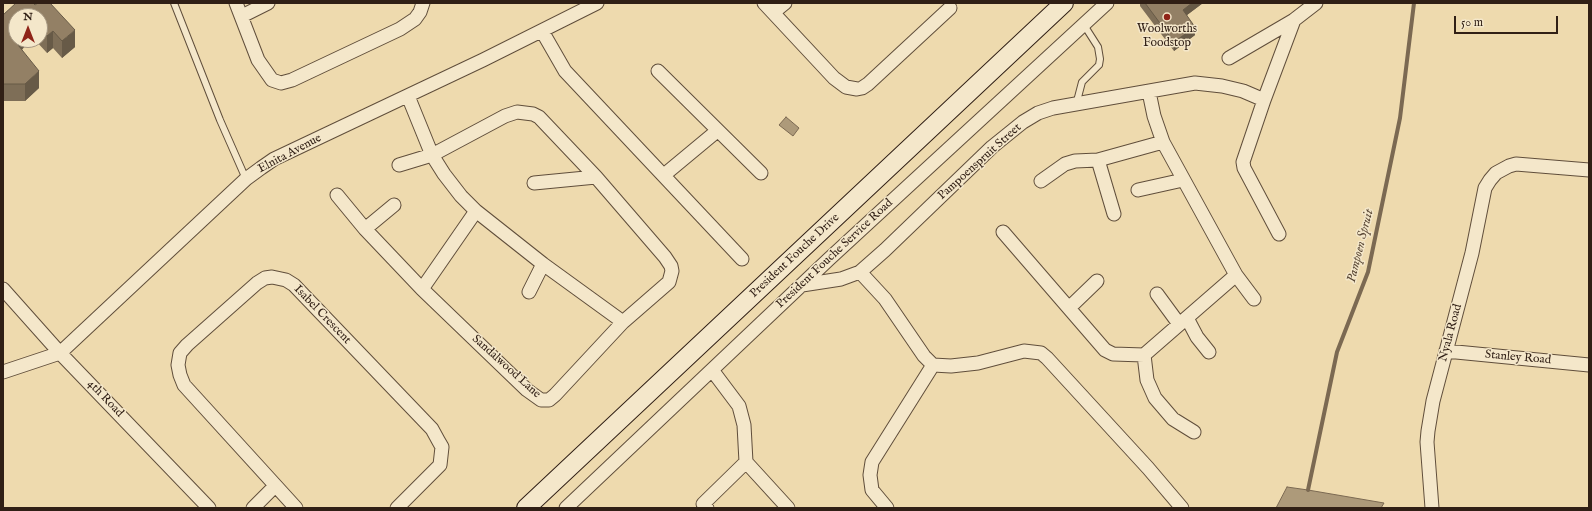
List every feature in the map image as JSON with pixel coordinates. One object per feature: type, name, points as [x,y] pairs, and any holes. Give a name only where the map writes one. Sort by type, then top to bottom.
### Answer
[{"type":"street","points":[[236,3],[261,64],[272,80],[281,83],[292,80],[400,29],[415,19],[420,12],[423,3]]},
{"type":"street","points":[[242,16],[268,3]]},
{"type":"street","name":"Elnita Avenue","points":[[3,372],[60,353],[246,179],[274,159],[408,96],[597,3]]},
{"type":"street","points":[[764,3],[834,78],[846,87],[857,89],[868,84],[950,8]]},
{"type":"street","points":[[774,12],[785,3]]},
{"type":"street","name":"President Fouche Drive","points":[[526,508],[1064,3]]},
{"type":"street","name":"President Fouche Service Road","points":[[566,508],[802,285],[1107,3]]},
{"type":"street","points":[[1229,58],[1294,20],[1316,3]]},
{"type":"street","points":[[1279,234],[1244,168],[1243,162],[1294,20]]},
{"type":"street","points":[[542,31],[565,71],[742,259]]},
{"type":"street","points":[[658,71],[761,173]]},
{"type":"street","name":"Pampoenspruit Street","points":[[802,285],[841,279],[860,272],[886,250],[992,147],[1011,131],[1038,113],[1053,108],[1149,92],[1186,84],[1215,84],[1243,91],[1264,100]]},
{"type":"street","points":[[1149,92],[1154,116],[1163,142],[1236,274],[1254,300]]},
{"type":"street","points":[[408,96],[432,155],[461,196],[542,264],[623,322]]},
{"type":"street","name":"Sandalwood Lane","points":[[337,195],[365,228],[422,289],[527,390],[541,400],[549,400],[561,389],[623,322],[669,282],[672,271],[671,266],[596,176],[539,117],[518,112],[505,116],[432,155],[399,165]]},
{"type":"street","points":[[664,175],[718,131]]},
{"type":"street","points":[[1041,181],[1065,164],[1075,161],[1098,160],[1163,142]]},
{"type":"street","points":[[1098,160],[1114,214]]},
{"type":"street","name":"Nyala Road","points":[[1432,508],[1427,442],[1428,431],[1446,352],[1472,253],[1485,188],[1490,180],[1504,168],[1516,164],[1589,170]]},
{"type":"street","points":[[534,183],[596,176]]},
{"type":"street","points":[[1138,190],[1183,180]]},
{"type":"street","points":[[365,228],[394,205]]},
{"type":"street","points":[[422,289],[476,210]]},
{"type":"street","points":[[1003,232],[1068,308],[1106,350],[1113,354],[1144,355],[1236,274]]},
{"type":"street","points":[[529,292],[542,264]]},
{"type":"street","points":[[860,272],[886,299],[924,356],[934,365],[951,366],[978,363],[1024,351],[1041,353],[1048,358],[1148,468],[1182,508]]},
{"type":"street","name":"Isabel Crescent","points":[[296,508],[274,486],[184,384],[178,365],[180,353],[257,283],[265,278],[272,277],[286,280],[294,285],[432,429],[442,447],[440,465],[397,508]]},
{"type":"street","points":[[1068,308],[1097,282]]},
{"type":"street","name":"4th Road","points":[[3,290],[60,353],[209,508]]},
{"type":"street","points":[[1158,294],[1209,352]]},
{"type":"street","name":"Stanley Road","points":[[1446,352],[1589,365]]},
{"type":"street","points":[[1144,355],[1147,380],[1155,398],[1173,419],[1194,432]]},
{"type":"street","points":[[887,508],[872,490],[870,475],[872,462],[934,365]]},
{"type":"street","points":[[712,370],[739,406],[744,424],[746,462],[788,508]]},
{"type":"street","points":[[703,507],[746,462]]},
{"type":"street","points":[[253,508],[274,486]]},
{"type":"lane","points":[[174,3],[220,120],[246,179]]},
{"type":"lane","points":[[1076,105],[1082,82],[1099,65],[1100,59],[1098,47],[1084,25]]},
{"type":"shaded area","points":[[786,117],[799,128],[793,136],[779,125]]},
{"type":"shaded area","points":[[1287,487],[1384,503],[1381,508],[1276,508]]},
{"type":"building","points":[[16,3],[33,3],[35,5],[38,3],[50,3],[75,30],[62,41],[53,31],[48,35],[48,8],[11,8]]},
{"type":"building","points":[[1145,3],[1192,3],[1183,10],[1195,27],[1174,42]]},
{"type":"building","points":[[8,10],[8,48],[20,48],[39,71],[25,84],[3,84],[3,15]]},
{"type":"waterway","name":"Pampoen Spruit","points":[[1308,490],[1337,352],[1368,272],[1400,118],[1414,3]]},
{"type":"place","name":"Woolworths Foodstop","points":[[1167,17]]}]
